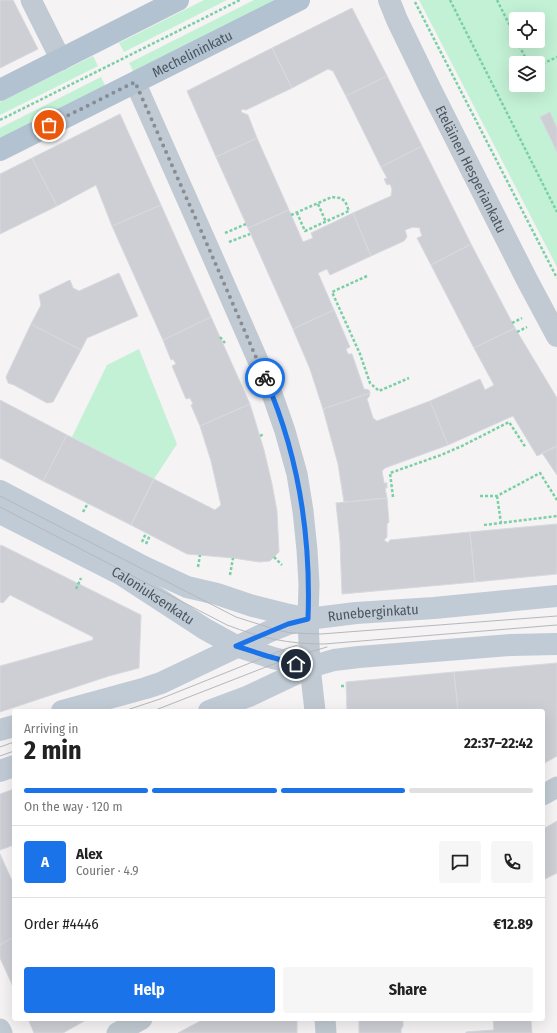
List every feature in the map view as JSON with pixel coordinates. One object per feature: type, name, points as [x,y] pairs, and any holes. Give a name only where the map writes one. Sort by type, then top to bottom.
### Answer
[{"type":"main road","points":[[0,90],[178,0]]},
{"type":"main road","name":"Mechelininkatu","points":[[0,150],[299,0]]},
{"type":"main road","name":"Caloniuksenkatu","points":[[0,491],[144,567],[187,587],[217,594],[253,606],[308,619]]},
{"type":"main road","name":"Caloniuksenkatu","points":[[0,513],[122,575],[205,629],[236,646],[273,658],[310,667]]},
{"type":"main road","name":"Runeberginkatu","points":[[69,709],[161,683],[236,646],[288,624],[308,619],[356,613],[434,608],[557,596]]},
{"type":"main road","points":[[214,709],[249,696],[310,667],[334,660],[510,645],[557,644]]},
{"type":"main road","points":[[0,730],[12,727]]},
{"type":"main road","points":[[0,771],[12,767]]},
{"type":"street","points":[[31,0],[61,60]]},
{"type":"street","name":"Eteläinen Hesperiankatu","points":[[389,0],[397,20],[428,83],[557,336]]},
{"type":"street","points":[[135,82],[270,388],[284,431],[296,474],[303,511],[309,584],[308,619],[314,709]]},
{"type":"street","points":[[545,794],[557,787]]},
{"type":"street","points":[[117,1033],[138,1021]]},
{"type":"street","points":[[325,1021],[326,1033]]},
{"type":"street","points":[[0,1028],[2,1033]]},
{"type":"path","points":[[0,120],[240,0]]},
{"type":"path","points":[[414,0],[557,278]]},
{"type":"path","points":[[450,0],[557,212]]},
{"type":"path","points":[[497,0],[509,24]]},
{"type":"path","points":[[108,36],[127,74],[135,82]]},
{"type":"path","points":[[545,62],[557,56]]},
{"type":"path","points":[[291,215],[332,197],[340,198],[346,201],[348,211],[305,231],[297,213]]},
{"type":"path","points":[[318,204],[326,222]]},
{"type":"path","points":[[367,276],[332,292],[360,354],[370,384],[379,391],[410,378]]},
{"type":"path","points":[[512,323],[525,316]]},
{"type":"path","points":[[517,332],[530,326]]},
{"type":"path","points":[[220,338],[225,343],[223,344]]},
{"type":"path","points":[[392,497],[390,472],[441,455],[509,422],[526,448]]},
{"type":"path","points":[[260,436],[264,434]]},
{"type":"path","points":[[480,496],[497,496],[540,473],[557,500]]},
{"type":"path","points":[[497,496],[501,523]]},
{"type":"path","points":[[83,512],[88,503]]},
{"type":"path","points":[[484,525],[557,516]]},
{"type":"path","points":[[142,543],[146,533]]},
{"type":"path","points":[[145,545],[150,535]]},
{"type":"path","points":[[198,567],[200,556]]},
{"type":"path","points":[[274,557],[282,565]]},
{"type":"path","points":[[230,575],[233,558]]},
{"type":"path","points":[[76,589],[79,581]]},
{"type":"path","points":[[340,686],[346,686]]},
{"type":"green space","points":[[204,0],[227,0],[124,52],[119,43]]},
{"type":"green space","points":[[254,0],[279,0],[134,73],[129,63]]},
{"type":"green space","points":[[419,0],[557,0],[557,267]]},
{"type":"green space","points":[[93,56],[98,66],[0,115],[0,102]]},
{"type":"green space","points":[[101,77],[106,87],[0,140],[0,128]]},
{"type":"green space","points":[[139,349],[177,444],[154,479],[72,437],[107,365]]},
{"type":"building","points":[[0,0],[13,0],[38,49],[0,68]]},
{"type":"building","points":[[352,8],[387,76],[346,96],[333,71],[328,69],[292,88],[272,48]]},
{"type":"building","points":[[272,48],[292,88],[246,110],[242,109],[241,112],[248,115],[257,138],[216,157],[187,91]]},
{"type":"building","points":[[387,76],[422,146],[381,167],[346,96]]},
{"type":"building","points":[[550,112],[557,128],[557,152],[540,117]]},
{"type":"building","points":[[120,114],[161,205],[112,226],[96,185],[57,206],[32,158]]},
{"type":"building","points":[[257,138],[289,210],[248,228],[216,157]]},
{"type":"building","points":[[422,146],[471,244],[431,265],[417,238],[422,236],[420,228],[413,227],[405,230],[407,237],[404,241],[371,256],[353,213],[391,196],[392,189],[390,184],[387,185],[384,179],[387,178],[381,167]]},
{"type":"building","points":[[32,158],[57,206],[0,234],[0,174]]},
{"type":"building","points":[[161,205],[211,317],[163,340],[112,226]]},
{"type":"building","points":[[289,210],[303,242],[313,238],[311,233],[353,213],[371,256],[330,275],[327,269],[318,273],[334,310],[293,329],[248,228]]},
{"type":"building","points":[[471,244],[515,328],[474,348],[431,265]]},
{"type":"building","points":[[119,273],[138,316],[87,338],[81,350],[31,324],[41,305],[39,295],[70,280],[73,288],[79,291]]},
{"type":"building","points":[[334,310],[350,347],[346,349],[348,354],[352,354],[364,389],[369,390],[370,393],[323,409],[310,369],[293,329]]},
{"type":"building","points":[[211,317],[250,404],[200,426],[191,405],[193,404],[190,398],[186,399],[172,366],[176,364],[173,359],[171,360],[163,340]]},
{"type":"building","points":[[31,324],[81,350],[53,402],[47,403],[8,383],[6,377]]},
{"type":"building","points":[[515,328],[557,398],[557,446],[537,456],[513,416],[448,445],[430,401],[480,379],[485,390],[494,385],[474,348]]},
{"type":"building","points":[[370,393],[367,399],[373,418],[377,421],[430,401],[448,445],[385,468],[382,471],[384,483],[387,483],[387,488],[385,488],[387,498],[344,502],[338,464],[323,409]]},
{"type":"building","points":[[0,400],[67,435],[43,481],[0,458]]},
{"type":"building","points":[[250,404],[264,450],[272,484],[277,511],[279,552],[270,561],[259,562],[187,554],[131,525],[154,479],[215,510],[221,505],[211,461],[200,426]]},
{"type":"building","points":[[67,435],[154,479],[131,525],[43,481]]},
{"type":"building","points":[[557,446],[557,475],[542,453]]},
{"type":"building","points":[[387,498],[389,522],[387,524],[387,537],[384,540],[388,543],[390,540],[470,532],[475,582],[342,594],[340,541],[336,503]]},
{"type":"building","points":[[557,524],[557,574],[475,582],[470,532]]},
{"type":"building","points":[[1,545],[141,615],[139,668],[109,676],[0,712],[0,666],[93,640],[93,637],[10,595],[3,603],[0,602]]},
{"type":"building","points":[[557,663],[557,756],[545,763],[545,709],[458,709],[454,672]]},
{"type":"building","points":[[454,672],[458,709],[347,709],[346,682]]},
{"type":"building","points":[[12,790],[12,846],[0,850],[0,794]]},
{"type":"building","points":[[557,821],[557,873],[545,879],[545,828]]},
{"type":"building","points":[[0,854],[12,881],[12,938],[0,945]]},
{"type":"building","points":[[12,938],[12,985],[0,958],[0,945]]},
{"type":"building","points":[[29,1021],[84,1021],[63,1033],[34,1033]]},
{"type":"building","points":[[200,1021],[297,1021],[297,1033],[178,1033]]},
{"type":"building","points":[[359,1021],[403,1021],[401,1033],[359,1033]]},
{"type":"building","points":[[493,1021],[531,1021],[532,1033],[466,1033],[494,1030]]},
{"type":"tram line","points":[[0,496],[236,617],[277,630],[292,633],[321,634],[557,616]]},
{"type":"tram line","points":[[0,507],[227,625],[275,639],[298,643],[324,644],[557,625]]},
{"type":"tram line","points":[[130,709],[160,699],[298,645]]},
{"type":"tram line","points":[[158,709],[289,658],[327,647]]},
{"type":"tram line","points":[[0,747],[12,743]]},
{"type":"tram line","points":[[0,756],[12,752]]},
{"type":"way so far","points":[[49,125],[135,82],[265,378]]},
{"type":"route","points":[[265,378],[270,388],[284,431],[299,486],[307,550],[309,592],[308,619],[288,624],[236,646],[296,664]]}]
